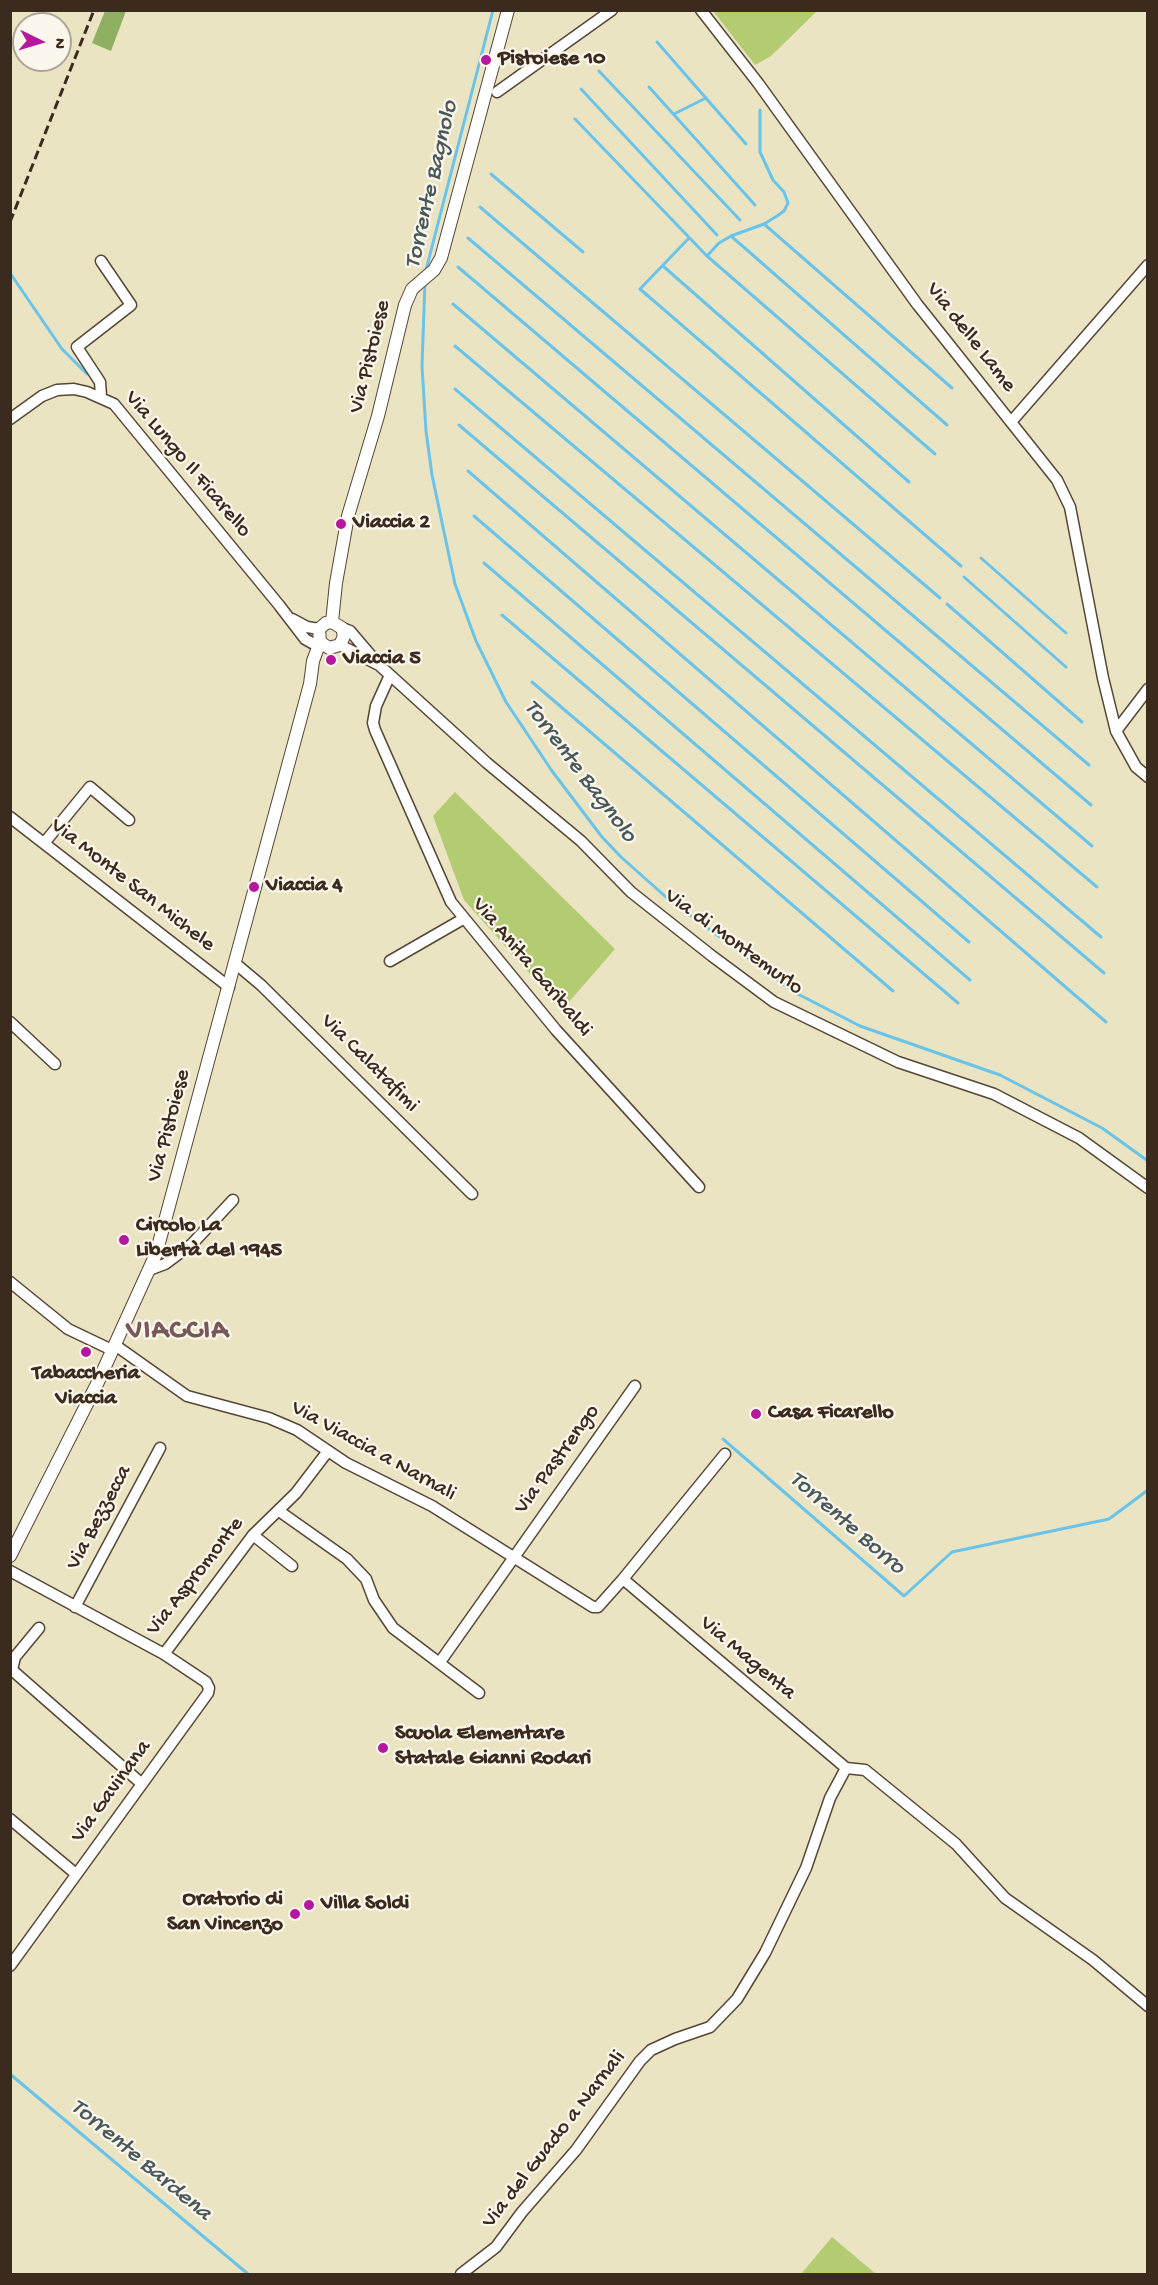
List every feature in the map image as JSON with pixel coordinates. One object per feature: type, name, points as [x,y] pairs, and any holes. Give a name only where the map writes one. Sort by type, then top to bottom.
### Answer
[{"type":"main road","name":"Via Pistoiese","points":[[10,1556],[97,1384],[156,1254],[236,964],[310,684],[313,662],[327,641],[345,636],[337,625],[334,593],[348,516],[378,416],[405,305],[412,290],[431,273],[441,258],[508,10]]},
{"type":"main road","points":[[327,641],[326,623],[337,625]]},
{"type":"street","points":[[497,92],[612,10]]},
{"type":"street","name":"Via delle Lame","points":[[701,10],[758,83],[917,304],[1049,468],[1063,490],[1070,507],[1103,678],[1116,731],[1136,767],[1148,777]]},
{"type":"street","name":"Via Lungo Il Ficarello","points":[[101,261],[131,305],[77,347],[100,381],[100,396],[122,411],[308,642],[327,641]]},
{"type":"street","points":[[1011,422],[1148,265]]},
{"type":"street","points":[[10,419],[42,396],[57,390],[74,389],[100,396]]},
{"type":"street","name":"Via di Montemurlo","points":[[337,625],[350,631],[390,675],[496,770],[582,841],[631,892],[774,1002],[898,1062],[994,1094],[1079,1138],[1148,1188]]},
{"type":"street","name":"Via di Montemurlo","points":[[327,641],[379,665]]},
{"type":"street","name":"Via Anita Garibaldi","points":[[390,675],[375,706],[373,723],[451,902],[463,920],[556,1030],[699,1187]]},
{"type":"street","points":[[1116,731],[1148,689]]},
{"type":"street","points":[[45,842],[90,787],[129,820]]},
{"type":"street","name":"Via Monte San Michele","points":[[10,817],[229,987]]},
{"type":"street","points":[[390,961],[463,920]]},
{"type":"street","name":"Via Calatafimi","points":[[236,964],[261,985],[472,1194]]},
{"type":"street","points":[[10,1022],[54,1065]]},
{"type":"street","points":[[149,1270],[165,1264],[192,1244],[233,1200]]},
{"type":"street","name":"Via Viaccia a Narnali","points":[[10,1282],[68,1329],[113,1347],[188,1396],[283,1423],[346,1463],[412,1495],[593,1607],[598,1606],[623,1579],[725,1454]]},
{"type":"street","name":"Via Pastrengo","points":[[513,1556],[635,1386]]},
{"type":"street","name":"Via Bezzecca","points":[[75,1607],[160,1449]]},
{"type":"street","name":"Via Aspromonte","points":[[10,1571],[164,1654],[253,1535],[296,1493],[328,1451]]},
{"type":"street","points":[[279,1511],[347,1559],[366,1579],[374,1600],[393,1628],[479,1693]]},
{"type":"street","points":[[253,1535],[292,1566]]},
{"type":"street","points":[[440,1662],[513,1556]]},
{"type":"street","name":"Via Magenta","points":[[623,1579],[846,1768]]},
{"type":"street","points":[[39,1628],[15,1657],[12,1670],[142,1784]]},
{"type":"street","name":"Via Gavinana","points":[[10,1965],[209,1688],[206,1682],[164,1654]]},
{"type":"street","points":[[846,1768],[865,1770],[956,1844],[1005,1898],[1093,1960],[1148,2006]]},
{"type":"street","name":"Via del Guado a Narnali","points":[[461,2274],[496,2247],[522,2212],[584,2140],[640,2061],[651,2050],[710,2027],[737,1999],[774,1936],[806,1868],[830,1798],[846,1768]]},
{"type":"street","points":[[10,1819],[76,1874]]},
{"type":"green space","points":[[105,11],[126,11],[111,51],[92,43]]},
{"type":"green space","points":[[713,11],[817,11],[771,56],[755,65]]},
{"type":"green space","points":[[455,792],[615,949],[562,1010],[464,900],[433,816]]},
{"type":"green space","points":[[832,2237],[876,2274],[801,2274]]},
{"type":"waterway","name":"Torrente Bagnolo","points":[[426,270],[493,10]]},
{"type":"waterway","points":[[657,42],[746,144]]},
{"type":"waterway","points":[[599,71],[740,220]]},
{"type":"waterway","points":[[649,87],[755,205]]},
{"type":"waterway","points":[[581,89],[717,235]]},
{"type":"waterway","points":[[674,114],[706,98]]},
{"type":"waterway","points":[[707,256],[719,243],[731,236],[764,224],[777,216],[784,211],[788,203],[784,192],[773,180],[760,152],[760,110]]},
{"type":"waterway","points":[[575,119],[707,256],[935,454]]},
{"type":"waterway","points":[[491,174],[583,252]]},
{"type":"waterway","points":[[480,207],[940,598]]},
{"type":"waterway","points":[[764,224],[952,388]]},
{"type":"waterway","points":[[731,236],[947,425]]},
{"type":"waterway","points":[[468,238],[1089,765]]},
{"type":"waterway","points":[[689,238],[640,289],[961,566]]},
{"type":"waterway","points":[[663,266],[909,482]]},
{"type":"waterway","points":[[458,267],[1091,805]]},
{"type":"waterway","points":[[10,273],[62,349],[87,374]]},
{"type":"waterway","name":"Torrente Bagnolo","points":[[425,282],[422,366],[426,431],[432,475],[455,584],[476,641],[506,702],[552,771],[602,837],[666,897],[794,992],[860,1026],[1000,1075],[1102,1128],[1148,1161]]},
{"type":"waterway","points":[[453,304],[1092,846]]},
{"type":"waterway","points":[[455,346],[1097,887]]},
{"type":"waterway","points":[[455,389],[1101,937]]},
{"type":"waterway","points":[[459,425],[1104,973]]},
{"type":"waterway","points":[[468,471],[1106,1022]]},
{"type":"waterway","points":[[474,516],[969,942]]},
{"type":"waterway","points":[[981,558],[1066,633]]},
{"type":"waterway","points":[[484,563],[970,980]]},
{"type":"waterway","points":[[964,577],[1066,667]]},
{"type":"waterway","points":[[947,604],[1082,722]]},
{"type":"waterway","points":[[502,615],[958,1003]]},
{"type":"waterway","points":[[532,682],[893,991]]},
{"type":"waterway","name":"Torrente Borro","points":[[723,1439],[904,1596],[952,1552],[1109,1519],[1148,1490]]},
{"type":"waterway","name":"Torrente Bardena","points":[[10,2074],[248,2274]]},
{"type":"railway","points":[[10,222],[94,10]]},
{"type":"place","name":"Pistoiese 10","points":[[486,60]]},
{"type":"place","name":"Viaccia 2","points":[[341,524]]},
{"type":"place","name":"Viaccia 5","points":[[331,660]]},
{"type":"place","name":"Viaccia 4","points":[[254,887]]},
{"type":"place","name":"Circolo La Libertà del 1945","points":[[124,1240]]},
{"type":"place","name":"Tabaccheria Viaccia","points":[[86,1352]]},
{"type":"place","name":"Casa Ficarello","points":[[756,1414]]},
{"type":"place","name":"Scuola Elementare Statale Gianni Rodari","points":[[383,1748]]},
{"type":"place","name":"Villa Soldi","points":[[309,1905]]},
{"type":"place","name":"Oratorio di San Vincenzo","points":[[295,1914]]},
{"type":"district","name":"VIACCIA","points":[[178,1333]]}]
